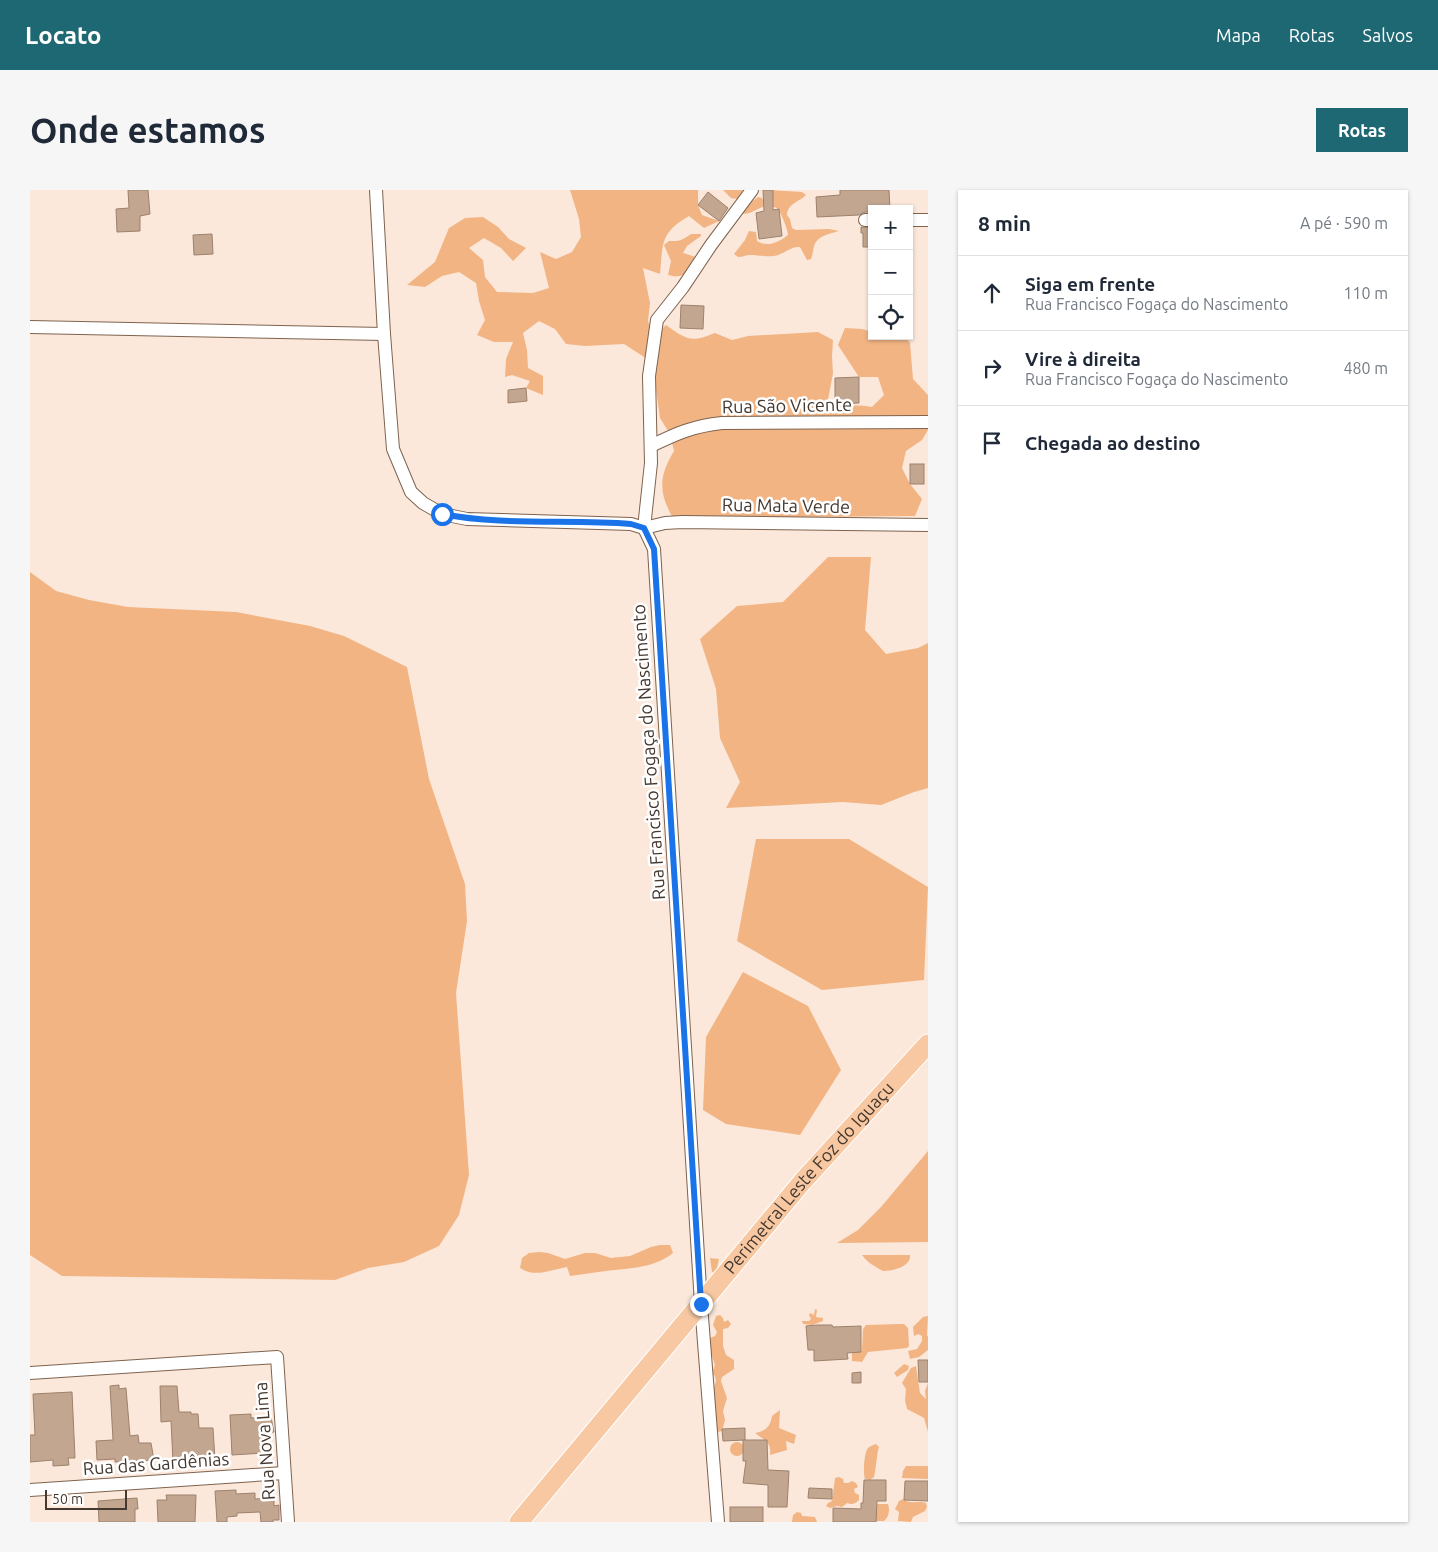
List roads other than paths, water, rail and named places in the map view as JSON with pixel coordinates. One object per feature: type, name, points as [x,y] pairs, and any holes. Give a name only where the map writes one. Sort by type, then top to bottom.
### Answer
[{"type":"highway","name":"Perimetral Leste Foz do Iguaçu","points":[[519,1522],[803,1181],[928,1044]]},
{"type":"street","points":[[376,190],[393,449],[411,492],[423,503],[442,514],[467,519],[612,522],[631,524],[644,528],[650,482],[649,376],[657,320],[683,287],[711,245],[752,190]]},
{"type":"street","points":[[913,220],[928,220]]},
{"type":"street","points":[[30,327],[384,334]]},
{"type":"street","name":"Rua São Vicente","points":[[651,446],[675,434],[699,426],[722,423],[928,422]]},
{"type":"street","name":"Rua Mata Verde","points":[[644,528],[665,523],[682,522],[928,525]]},
{"type":"street","name":"Rua Francisco Fogaça do Nascimento","points":[[644,528],[654,549],[701,1304],[718,1522]]},
{"type":"street","name":"Rua Nova Lima","points":[[30,1373],[277,1357],[288,1522]]},
{"type":"street","name":"Rua das Gardênias","points":[[30,1490],[284,1473]]}]
